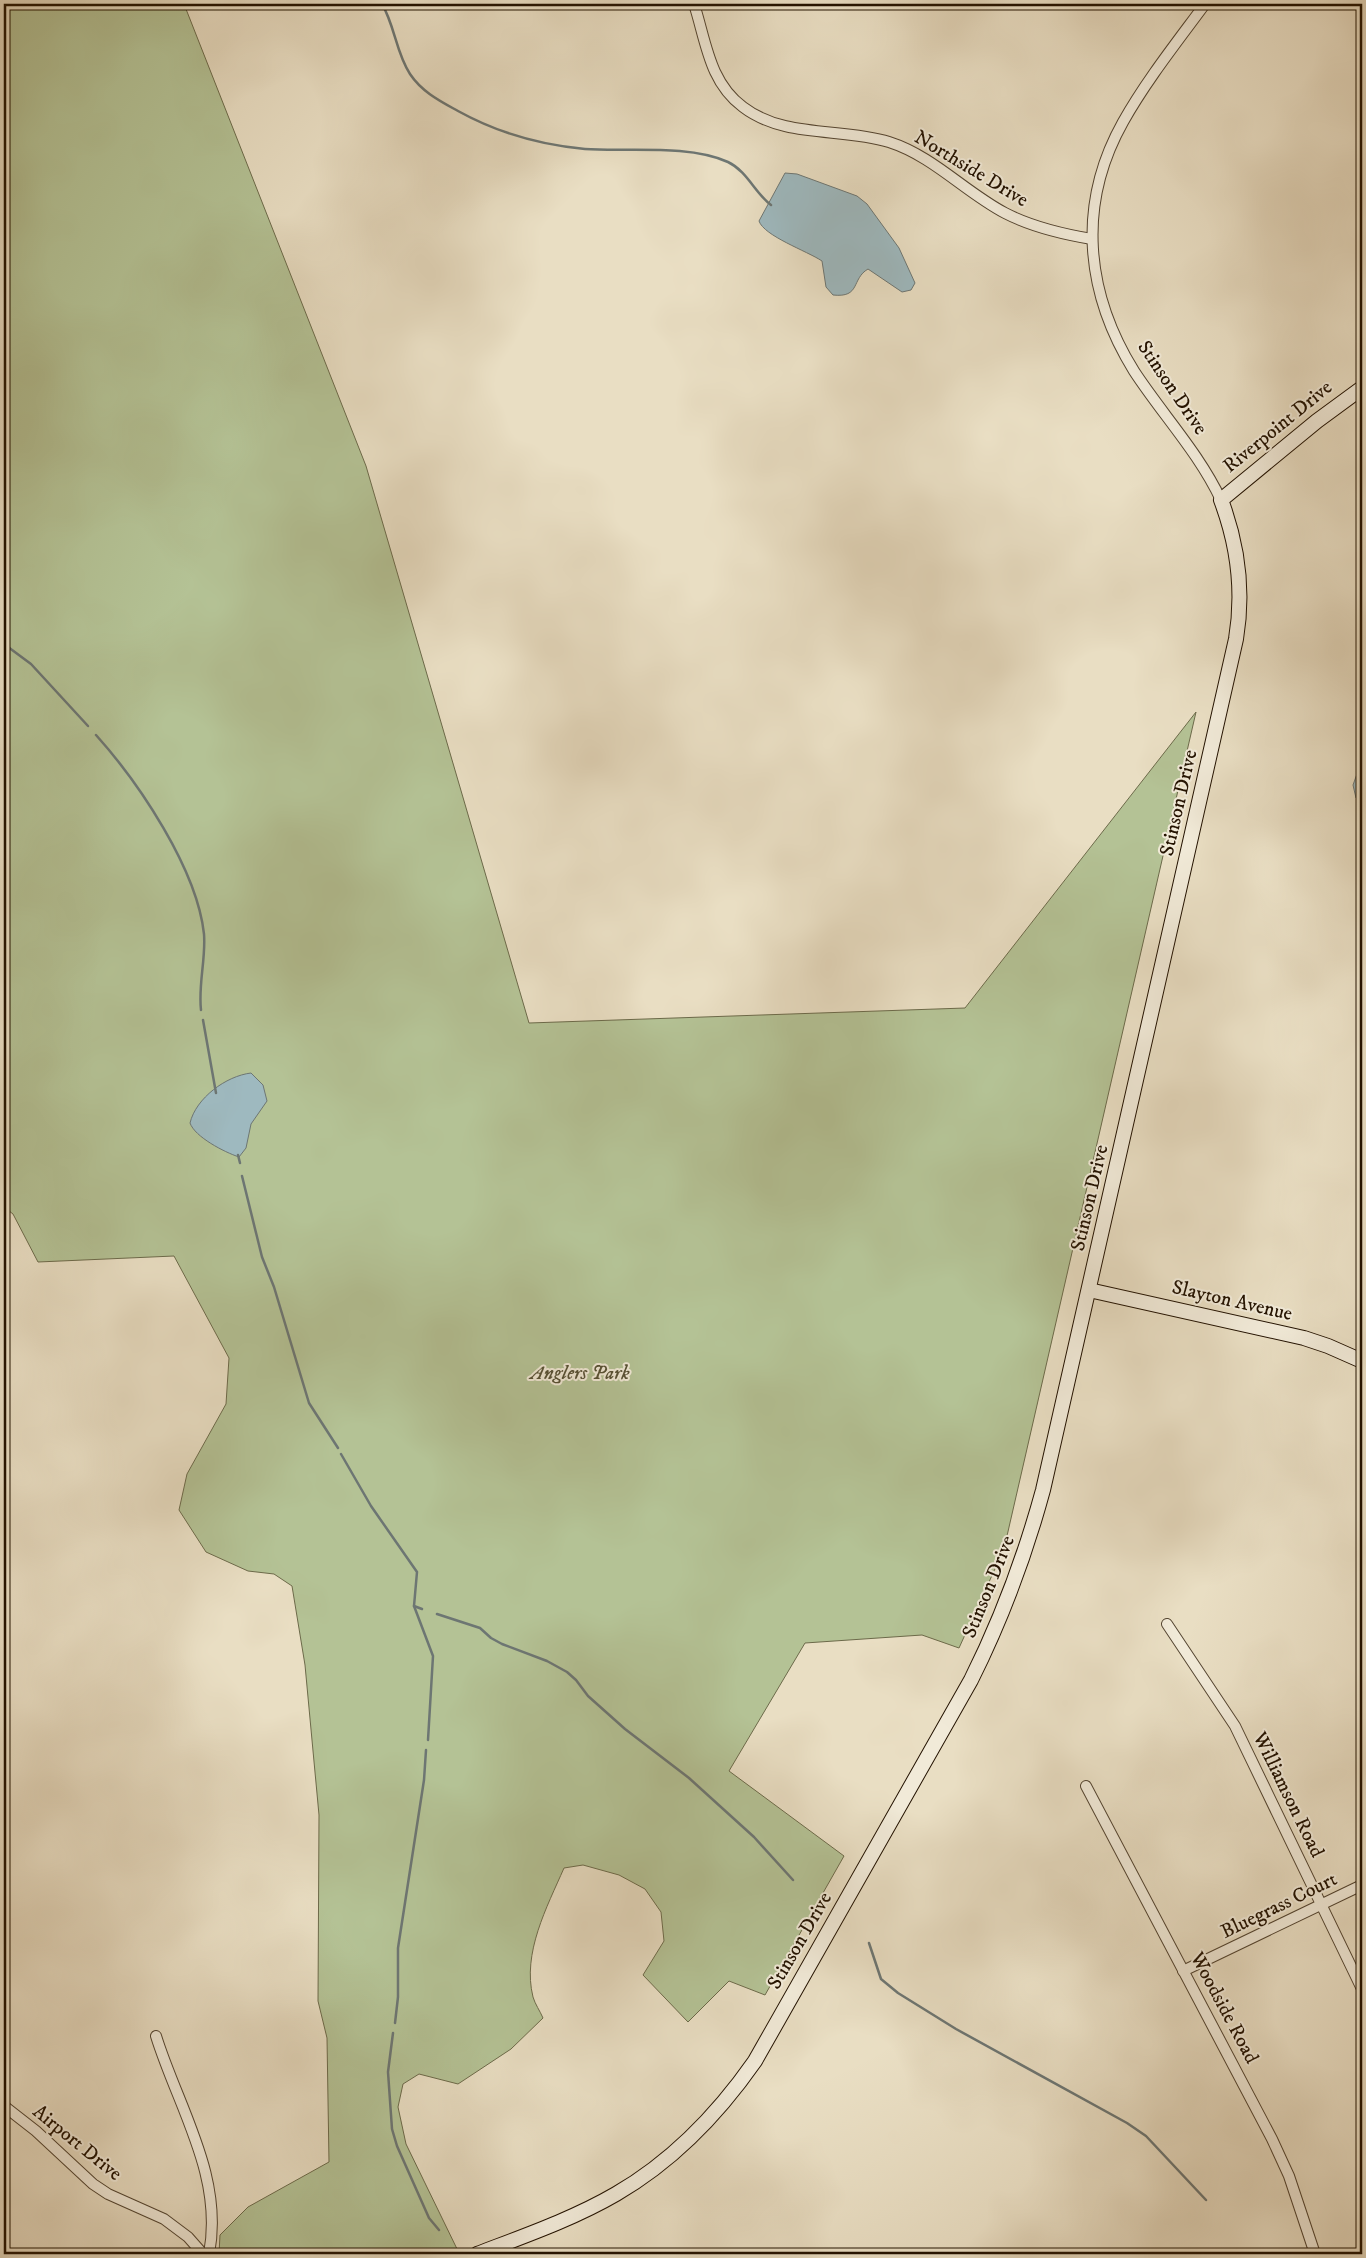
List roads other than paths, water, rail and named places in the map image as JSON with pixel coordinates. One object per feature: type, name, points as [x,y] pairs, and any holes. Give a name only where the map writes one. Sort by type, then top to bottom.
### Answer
[{"type":"street","name":"Northside Drive","points":[[694,4],[710,63],[718,79],[734,100],[753,114],[783,126],[858,135],[888,142],[921,156],[1010,216],[1038,227],[1092,239]]},
{"type":"street","name":"Stinson Drive","points":[[477,2254],[594,2206],[646,2175],[689,2139],[714,2114],[755,2061],[971,1680],[998,1625],[1022,1564],[1041,1499],[1236,639],[1240,601],[1240,575],[1233,536],[1220,500],[1189,448],[1135,372],[1118,344],[1103,306],[1096,277],[1092,239],[1094,204],[1099,180],[1114,139],[1141,93],[1205,4]]},
{"type":"street","name":"Riverpoint Drive","points":[[1220,500],[1316,421],[1362,388]]},
{"type":"street","name":"Slayton Avenue","points":[[1089,1290],[1296,1336],[1328,1346],[1362,1361]]},
{"type":"street","name":"Williamson Road","points":[[1167,1624],[1235,1726],[1362,1989]]},
{"type":"street","name":"Woodside Road","points":[[1086,1786],[1272,2139],[1289,2176],[1315,2254]]},
{"type":"street","name":"Bluegrass Court","points":[[1183,1971],[1362,1885]]},
{"type":"street","points":[[156,2036],[165,2063],[189,2116],[200,2149],[211,2212],[212,2228],[209,2254]]},
{"type":"street","name":"Airport Drive","points":[[4,2106],[36,2131],[93,2184],[108,2194],[164,2219],[188,2237],[203,2254]]},
{"type":"water","points":[[785,173],[797,174],[857,196],[867,204],[899,248],[915,283],[911,290],[902,292],[868,269],[848,294],[833,295],[826,287],[822,261],[777,238],[763,227],[759,221]]},
{"type":"water","points":[[1362,760],[1362,797],[1356,798],[1353,785]]},
{"type":"water","points":[[251,1073],[263,1085],[267,1101],[251,1124],[246,1148],[239,1157],[218,1148],[204,1139],[190,1123],[199,1105],[213,1090],[232,1079]]},
{"type":"waterway","points":[[382,4],[390,21],[405,66],[410,74],[426,91],[458,111],[503,131],[536,141],[568,147],[602,150],[676,151],[712,156],[735,166],[771,205]]},
{"type":"waterway","points":[[4,644],[31,664],[88,726]]},
{"type":"waterway","points":[[96,735],[130,777],[164,828],[190,882],[199,909],[204,934],[200,991],[201,1010]]},
{"type":"waterway","points":[[203,1020],[216,1093]]},
{"type":"waterway","points":[[238,1155],[240,1163]]},
{"type":"waterway","points":[[242,1176],[262,1257],[274,1287],[309,1403],[338,1448]]},
{"type":"waterway","points":[[341,1454],[371,1506],[417,1572],[414,1606],[433,1656],[428,1740]]},
{"type":"waterway","points":[[414,1606],[422,1609]]},
{"type":"waterway","points":[[437,1614],[480,1628],[491,1638],[502,1644],[547,1661],[567,1672],[576,1680],[588,1696],[625,1729],[689,1778],[754,1837],[793,1880]]},
{"type":"waterway","points":[[395,2023],[398,1997],[398,1948],[424,1780],[426,1750]]},
{"type":"waterway","points":[[869,1943],[881,1979],[898,1993],[956,2029],[1127,2123],[1146,2136],[1206,2200]]},
{"type":"waterway","points":[[393,2033],[388,2072],[392,2129],[397,2146],[429,2218],[439,2230]]},
{"type":"park label","name":"Anglers Park","points":[[580,1373]]}]
